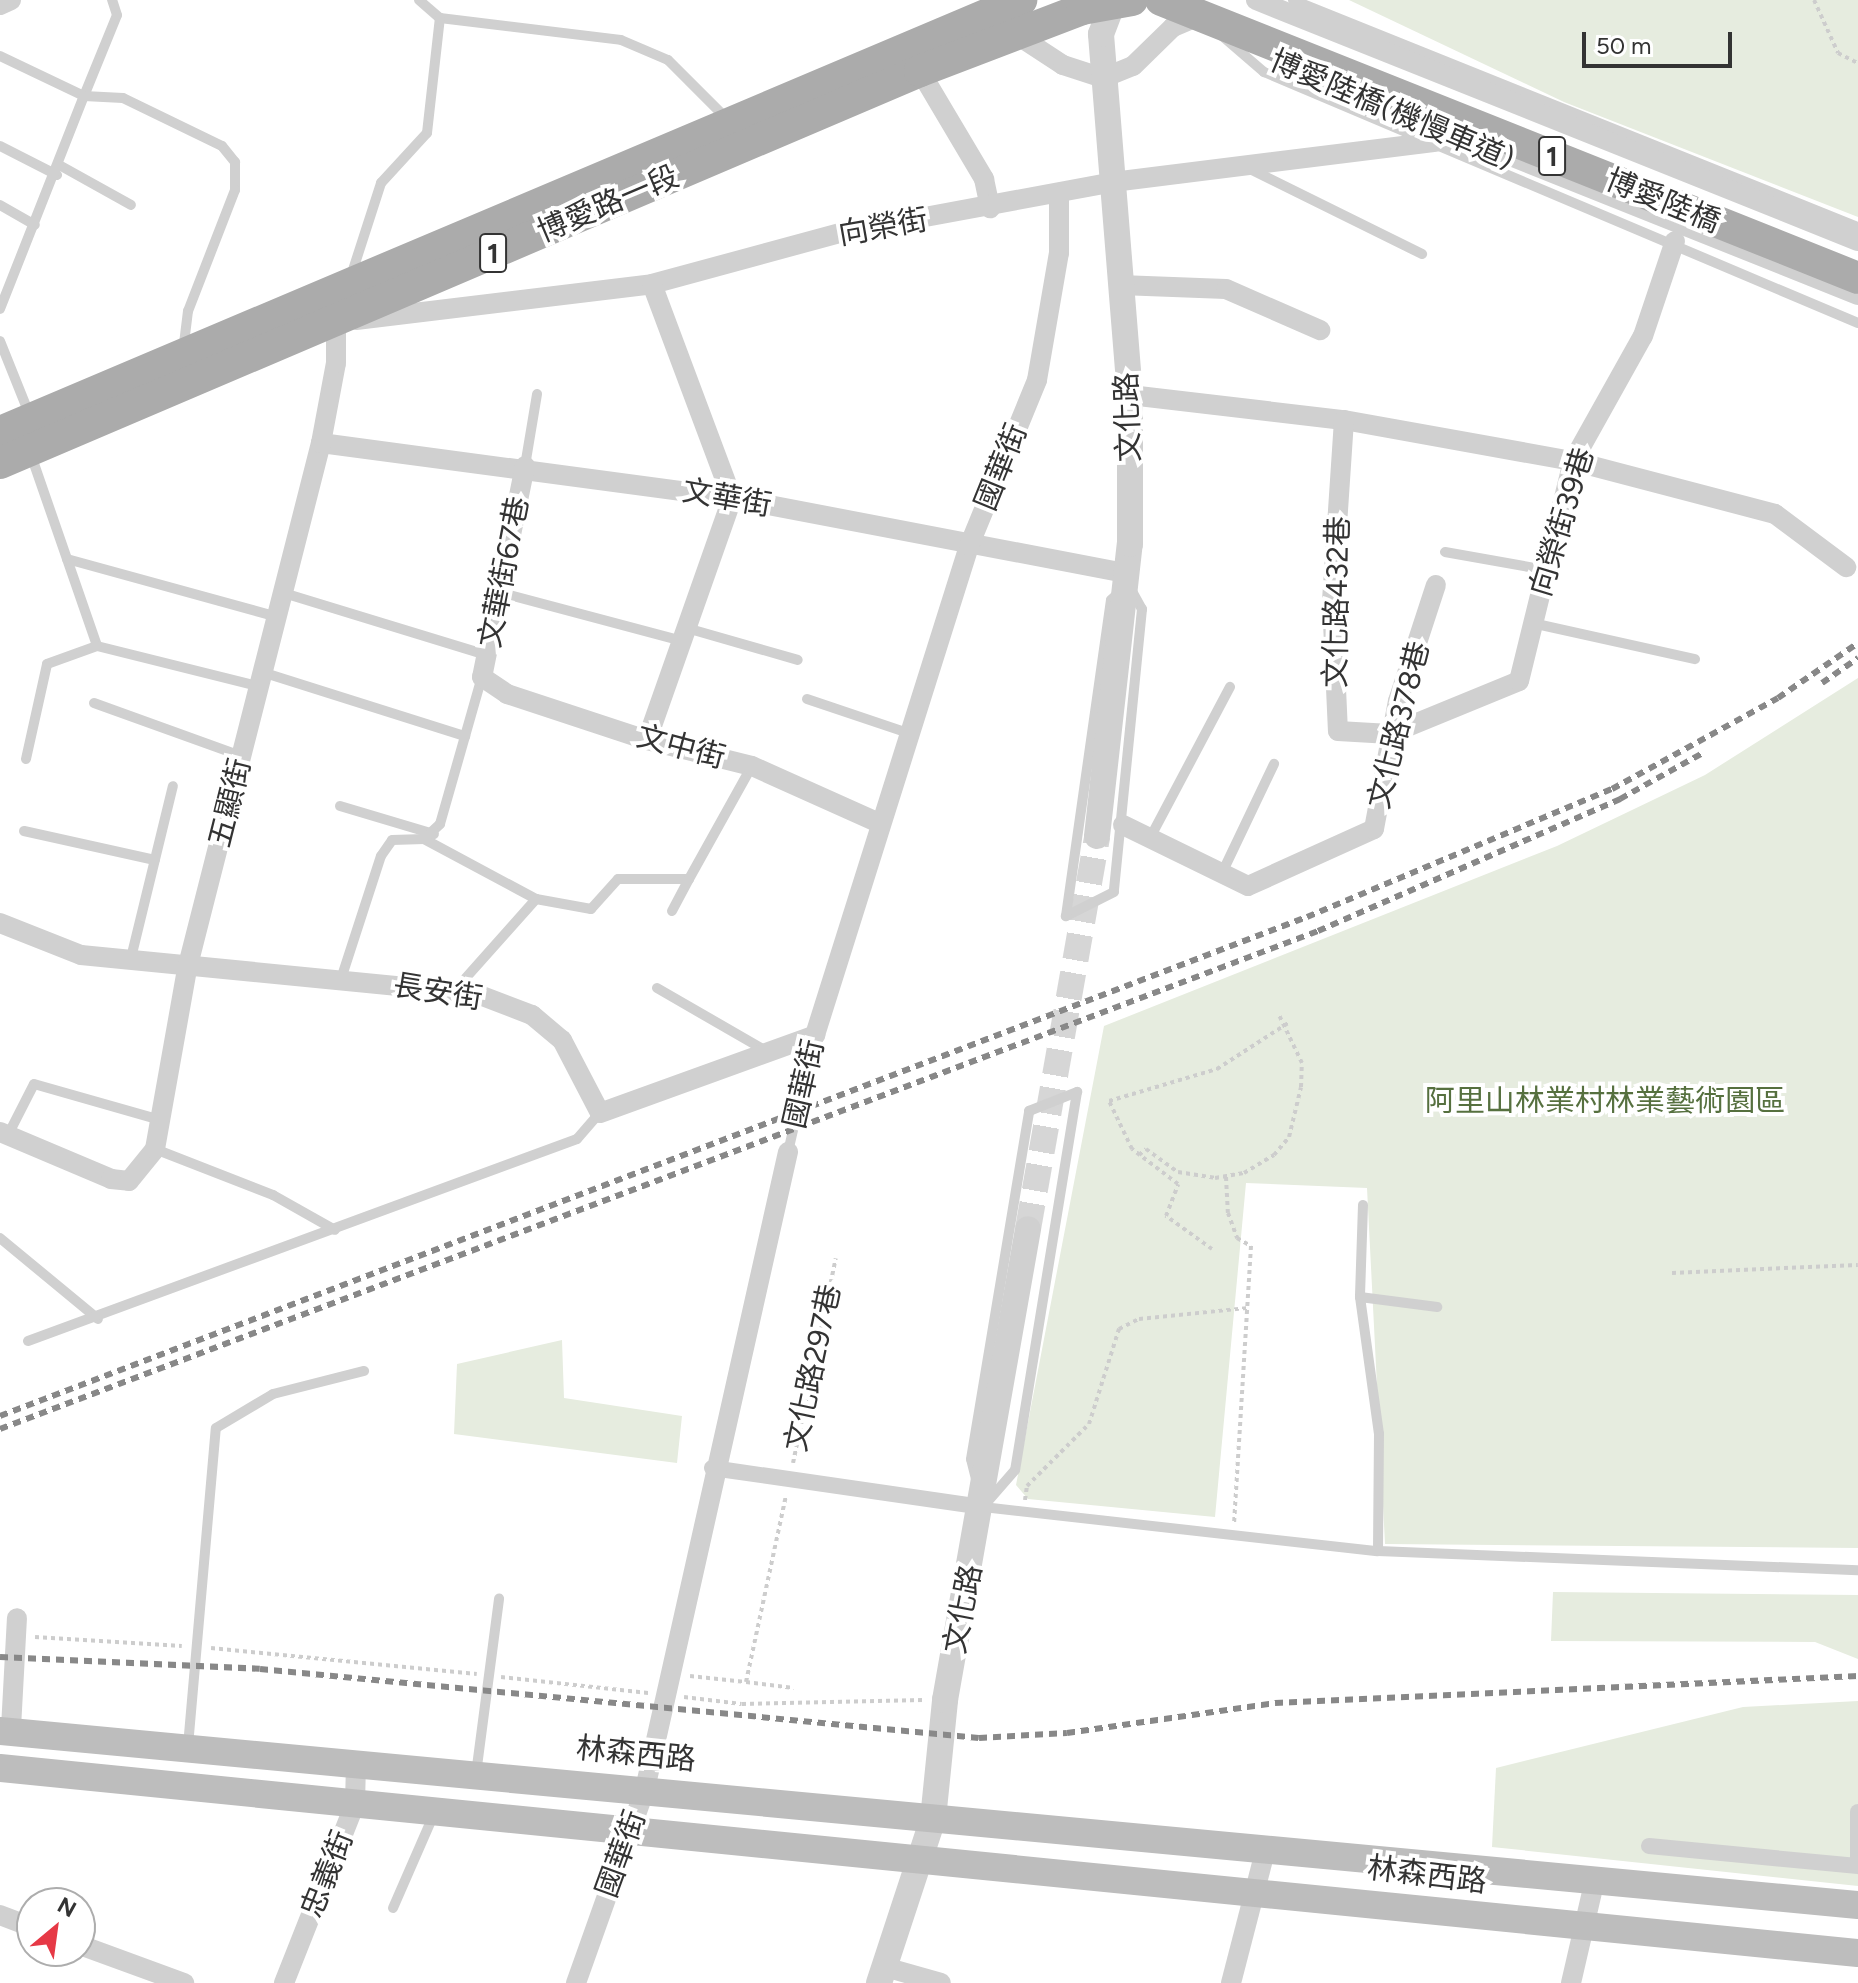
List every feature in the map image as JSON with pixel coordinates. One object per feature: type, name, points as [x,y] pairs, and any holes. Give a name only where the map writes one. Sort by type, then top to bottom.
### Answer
[{"type":"main road","name":"1","points":[[1161,0],[1208,7],[1250,20]]},
{"type":"main road","name":"博愛路一段","points":[[0,432],[30,434],[332,321],[920,71],[1020,37],[1082,9],[1117,1]]},
{"type":"main road","name":"博愛路一段","points":[[0,463],[30,434],[182,357],[348,284],[732,124],[1004,4]]},
{"type":"main road","name":"博愛陸橋","points":[[1250,20],[1858,257]]},
{"type":"main road","name":"博愛陸橋","points":[[1250,20],[1858,278]]},
{"type":"main road","name":"林森西路","points":[[6,1730],[1858,1905]]},
{"type":"main road","points":[[2,1773],[6,1730]]},
{"type":"main road","name":"林森西路","points":[[2,1773],[355,1804],[436,1808],[1258,1890],[1588,1928],[1858,1953]]},
{"type":"street","points":[[0,5],[11,0]]},
{"type":"street","name":"文化路","points":[[1097,836],[1129,579],[1130,395],[1101,34],[1117,1]]},
{"type":"street","points":[[1020,37],[1063,65],[1103,78],[1133,66],[1173,27],[1208,7]]},
{"type":"street","name":"博愛陸橋(機慢車道)","points":[[1250,20],[1858,241]]},
{"type":"street","name":"博愛陸橋(機慢車道)","points":[[1250,20],[1858,295]]},
{"type":"street","points":[[920,71],[984,179],[990,208]]},
{"type":"street","name":"向榮街","points":[[332,321],[442,314],[652,284],[844,232],[1059,196],[1113,182],[1436,142]]},
{"type":"street","name":"國華街","points":[[815,1035],[879,823],[969,546],[1037,380],[1059,253],[1059,196]]},
{"type":"street","name":"向榮街39巷","points":[[1390,734],[1519,681],[1573,461],[1643,336],[1675,241]]},
{"type":"street","name":"五顯街","points":[[4,1134],[111,1179],[129,1181],[155,1149],[187,969],[241,756],[287,594],[321,443],[336,363],[332,321],[348,284]]},
{"type":"street","points":[[647,740],[688,635],[732,498],[652,284]]},
{"type":"street","points":[[1120,285],[1226,289],[1320,330]]},
{"type":"street","points":[[1130,395],[1344,420],[1573,461],[1775,514],[1846,567]]},
{"type":"street","name":"文化路432巷","points":[[1344,420],[1332,600],[1338,731],[1390,734]]},
{"type":"street","name":"文華街","points":[[321,443],[525,466],[732,498],[1129,579]]},
{"type":"street","name":"文華街67巷","points":[[482,677],[502,593],[525,466]]},
{"type":"street","name":"文化路378巷","points":[[1123,825],[1248,886],[1374,829],[1390,734],[1436,585]]},
{"type":"street","name":"文中街","points":[[482,677],[507,694],[647,740],[752,766],[879,823]]},
{"type":"street","name":"長安街","points":[[0,923],[81,955],[187,969],[455,990],[532,1015],[562,1040],[600,1113]]},
{"type":"street","points":[[600,1113],[815,1035]]},
{"type":"street","name":"國華街","points":[[576,1983],[645,1789],[712,1468],[788,1152]]},
{"type":"street","name":"文化路","points":[[882,1975],[933,1819],[945,1700],[983,1507],[1028,1229]]},
{"type":"street","name":"文化路297巷","points":[[712,1468],[983,1507]]},
{"type":"street","points":[[6,1730],[17,1626]]},
{"type":"street","name":"忠義街","points":[[284,1983],[355,1804],[356,1763]]},
{"type":"street","points":[[1858,1812],[1858,1858]]},
{"type":"street","points":[[1649,1846],[1858,1866]]},
{"type":"street","points":[[1231,1983],[1258,1890],[1266,1848]]},
{"type":"street","points":[[1571,1983],[1588,1928],[1595,1879]]},
{"type":"street","points":[[96,1951],[184,1983]]},
{"type":"street","points":[[882,1975],[941,1983]]},
{"type":"lane","points":[[0,309],[59,170],[84,96],[117,15],[112,0]]},
{"type":"lane","points":[[419,0],[440,18],[621,40],[668,60],[732,124]]},
{"type":"lane","points":[[1293,0],[1858,227]]},
{"type":"lane","points":[[1208,7],[1264,72],[1675,241],[1858,323]]},
{"type":"lane","points":[[348,284],[381,183],[427,133],[440,18]]},
{"type":"lane","points":[[0,56],[84,96],[123,98],[222,146],[235,162],[235,190],[188,311],[182,357]]},
{"type":"lane","points":[[0,146],[131,205]]},
{"type":"lane","points":[[1245,167],[1422,254]]},
{"type":"lane","points":[[0,205],[35,225]]},
{"type":"lane","points":[[0,341],[97,646]]},
{"type":"lane","points":[[525,466],[537,394]]},
{"type":"lane","points":[[1445,552],[1546,570]]},
{"type":"lane","points":[[67,559],[280,618]]},
{"type":"lane","points":[[1129,579],[1142,609],[1123,825],[1114,892],[1104,900],[1066,916],[1111,600],[1129,579]]},
{"type":"lane","points":[[502,593],[798,660]]},
{"type":"lane","points":[[287,594],[487,655]]},
{"type":"lane","points":[[1532,623],[1695,659]]},
{"type":"lane","points":[[26,759],[47,664],[97,646],[263,680],[465,736]]},
{"type":"lane","points":[[429,836],[465,736],[482,677]]},
{"type":"lane","points":[[1150,838],[1230,687]]},
{"type":"lane","points":[[807,699],[908,733]]},
{"type":"lane","points":[[94,703],[241,756]]},
{"type":"lane","points":[[1222,873],[1274,764]]},
{"type":"lane","points":[[672,911],[752,766]]},
{"type":"lane","points":[[130,962],[173,786]]},
{"type":"lane","points":[[340,806],[429,836],[536,899],[591,909],[618,879],[689,879]]},
{"type":"lane","points":[[24,831],[155,860]]},
{"type":"lane","points":[[341,979],[381,856],[392,840],[429,836]]},
{"type":"lane","points":[[455,990],[536,899]]},
{"type":"lane","points":[[657,988],[767,1052]]},
{"type":"lane","name":"國華街","points":[[788,1152],[815,1035]]},
{"type":"lane","points":[[4,1134],[34,1084],[160,1120]]},
{"type":"lane","points":[[1077,1092],[1015,1470],[983,1507],[971,1459],[1029,1111],[1077,1092]]},
{"type":"lane","points":[[28,1341],[98,1319],[577,1139],[600,1113]]},
{"type":"lane","points":[[155,1149],[273,1195],[335,1230]]},
{"type":"lane","points":[[1363,1205],[1360,1297],[1379,1434],[1378,1551]]},
{"type":"lane","points":[[0,1238],[98,1319]]},
{"type":"lane","points":[[1360,1297],[1437,1307]]},
{"type":"lane","points":[[188,1748],[216,1428],[273,1394],[364,1371]]},
{"type":"lane","points":[[983,1507],[1378,1551],[1858,1570]]},
{"type":"lane","points":[[476,1774],[499,1599]]},
{"type":"lane","points":[[393,1908],[436,1808]]},
{"type":"path","points":[[1814,0],[1838,53],[1858,63]]},
{"type":"path","points":[[1139,1155],[1146,1149],[1178,1172],[1226,1177],[1274,1155],[1289,1137],[1302,1063],[1288,1023],[1278,1013]]},
{"type":"path","points":[[1212,1249],[1166,1216],[1178,1184],[1139,1155],[1109,1101],[1217,1069],[1276,1035],[1288,1023]]},
{"type":"path","points":[[1226,1177],[1228,1213],[1237,1238],[1251,1246],[1233,1533]]},
{"type":"path","name":"文化路297巷","points":[[746,1682],[836,1258]]},
{"type":"path","points":[[1672,1273],[1858,1265]]},
{"type":"path","points":[[1023,1512],[1027,1486],[1089,1424],[1119,1329],[1139,1319],[1248,1308]]},
{"type":"path","points":[[17,1626],[742,1704],[945,1700]]},
{"type":"path","points":[[668,1673],[794,1688]]},
{"type":"green space","points":[[1349,0],[1858,0],[1858,217],[1564,102]]},
{"type":"green space","name":"阿里山林業村林業藝術園區","points":[[1858,678],[1858,1548],[1385,1544],[1367,1188],[1246,1183],[1215,1517],[1028,1499],[1016,1485],[1104,1026],[1557,846],[1705,775]]},
{"type":"green space","points":[[562,1340],[564,1398],[682,1416],[677,1463],[454,1434],[457,1364]]},
{"type":"green space","points":[[1553,1592],[1858,1595],[1858,1659],[1815,1642],[1551,1641]]},
{"type":"green space","points":[[1858,1701],[1858,1886],[1492,1847],[1496,1768],[1743,1707]]},
{"type":"tunnel","points":[[1028,1229],[1097,836]]},
{"type":"railway","points":[[0,1416],[1307,917],[1612,789],[1778,698],[1858,643]]},
{"type":"railway","points":[[1822,683],[1858,658]]},
{"type":"railway","points":[[0,1429],[1318,931],[1620,799],[1701,754]]},
{"type":"railway","points":[[0,1657],[260,1669],[979,1738],[1067,1733],[1275,1703],[1858,1676]]}]
